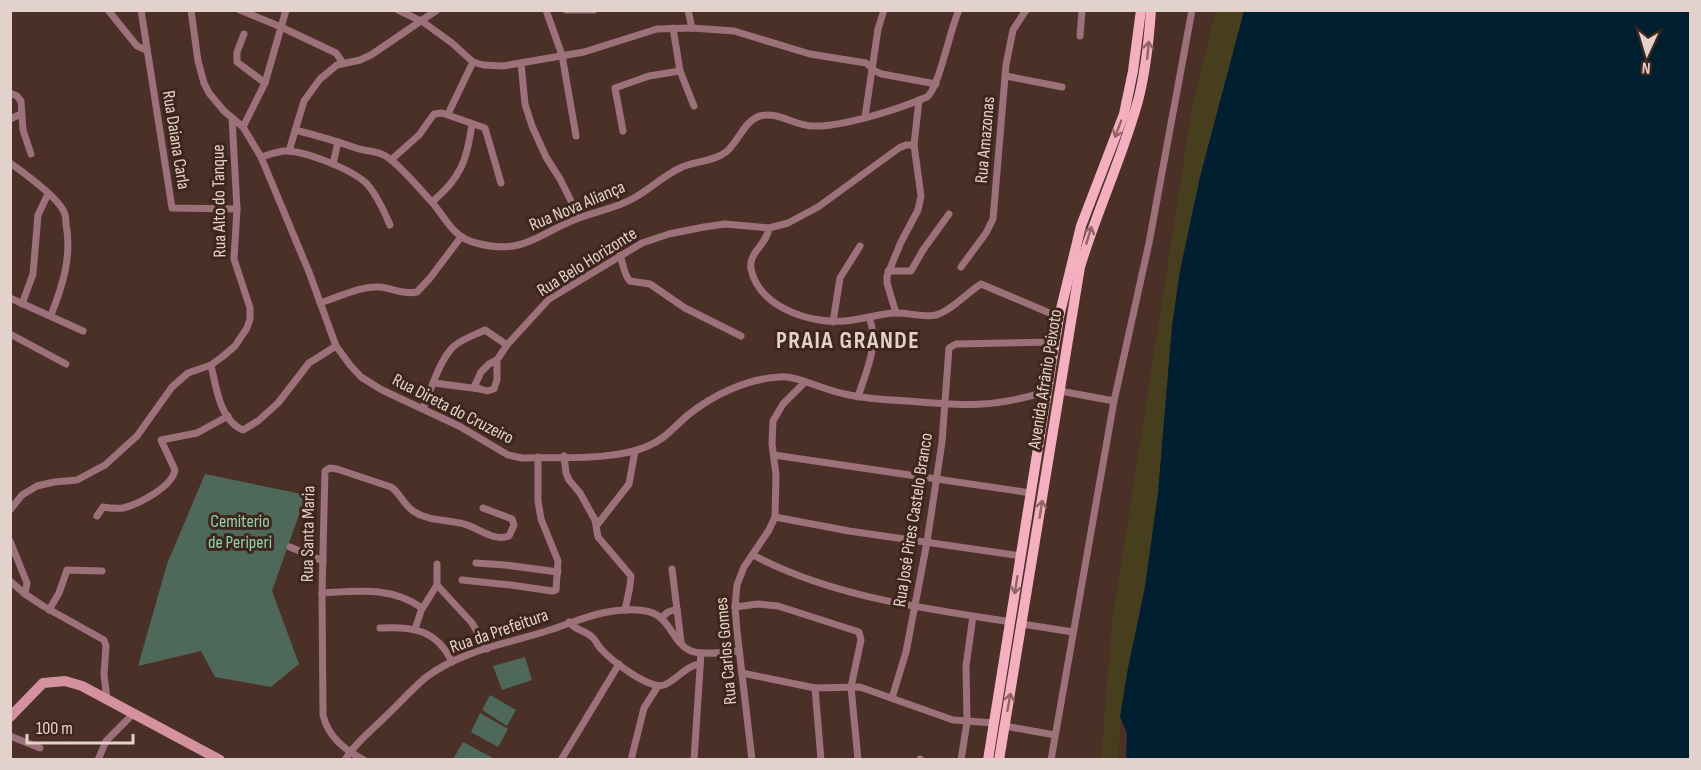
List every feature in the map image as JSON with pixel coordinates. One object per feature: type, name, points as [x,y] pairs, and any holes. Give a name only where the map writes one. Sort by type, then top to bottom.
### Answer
[{"type":"main road","name":"Avenida Afrânio Peixoto","points":[[1016,623],[1021,556],[1059,317],[1081,226],[1124,114],[1142,11]]},
{"type":"main road","name":"Avenida Afrânio Peixoto","points":[[988,759],[999,724],[1060,391],[1080,267],[1092,227],[1133,118],[1147,59],[1142,11]]},
{"type":"main road","points":[[10,717],[37,688],[49,681],[74,684],[220,759]]},
{"type":"main road","name":"Avenida Afrânio Peixoto","points":[[999,724],[999,759]]},
{"type":"street","points":[[108,10],[136,46],[146,50]]},
{"type":"street","name":"Rua Daiana Carla","points":[[141,10],[172,208],[237,209]]},
{"type":"street","name":"Rua Direta do Cruzeiro","points":[[191,10],[198,61],[204,83],[216,102],[243,127],[261,158],[336,346],[350,365],[367,381],[459,426],[508,456],[517,458],[610,455],[635,450],[660,440],[689,414],[728,391],[747,383],[778,377],[794,378],[824,390],[858,397],[946,404],[985,405],[1025,399],[1048,391]]},
{"type":"street","points":[[240,10],[336,53],[343,63]]},
{"type":"street","points":[[243,127],[265,83],[286,10]]},
{"type":"street","points":[[398,10],[411,13],[473,62],[493,66],[599,48],[641,33],[673,28],[722,29],[810,54],[866,63],[882,74],[936,84],[950,31],[959,10]]},
{"type":"street","points":[[289,151],[304,101],[327,71],[343,63],[360,60],[370,55],[423,22],[437,10]]},
{"type":"street","points":[[546,10],[562,55],[576,136]]},
{"type":"street","points":[[566,10],[594,10]]},
{"type":"street","points":[[688,10],[692,28]]},
{"type":"street","points":[[865,117],[878,29],[884,10]]},
{"type":"street","name":"Rua Amazonas","points":[[961,267],[993,219],[998,146],[1013,30],[1026,10]]},
{"type":"street","points":[[1080,36],[1082,10]]},
{"type":"street","points":[[1051,759],[1114,401],[1149,243],[1192,10]]},
{"type":"street","points":[[673,28],[680,70],[694,106]]},
{"type":"street","points":[[244,34],[237,52],[237,62],[265,83]]},
{"type":"street","points":[[448,114],[473,62]]},
{"type":"street","points":[[521,63],[525,104],[532,126],[579,218]]},
{"type":"street","points":[[623,131],[615,88],[649,76],[680,70]]},
{"type":"street","points":[[1006,76],[1062,87]]},
{"type":"street","name":"Rua Nova Aliança","points":[[461,237],[484,245],[517,246],[537,239],[566,223],[625,203],[675,171],[693,163],[720,156],[734,144],[752,120],[758,117],[776,115],[802,125],[818,126],[865,117],[919,100],[932,93],[936,84]]},
{"type":"street","points":[[10,93],[21,101],[24,136],[31,154]]},
{"type":"street","points":[[896,313],[887,284],[888,271],[918,210],[921,184],[914,145],[919,100]]},
{"type":"street","points":[[391,160],[419,135],[436,112],[448,114],[483,126],[501,183]]},
{"type":"street","points":[[10,119],[21,114]]},
{"type":"street","name":"Rua Alto do Tanque","points":[[10,510],[22,495],[37,486],[77,480],[105,465],[137,436],[172,387],[188,373],[211,365],[235,346],[250,320],[248,299],[235,265],[237,209],[232,118]]},
{"type":"street","points":[[432,202],[453,182],[465,161],[472,123]]},
{"type":"street","points":[[295,130],[379,152],[391,160],[432,202],[448,226],[461,237],[417,292],[406,293],[383,287],[370,287],[320,303]]},
{"type":"street","points":[[333,164],[338,142]]},
{"type":"street","points":[[914,145],[899,148],[818,207],[788,223],[769,228],[765,242],[750,262],[752,273],[768,297],[788,310],[809,318],[833,322],[896,313],[936,315],[981,284],[1059,317]]},
{"type":"street","points":[[261,158],[289,151],[333,164],[368,185],[390,225]]},
{"type":"street","points":[[10,163],[64,210],[68,236],[68,258],[63,283],[51,315]]},
{"type":"street","points":[[22,304],[33,274],[38,215],[48,194]]},
{"type":"street","points":[[888,271],[911,272],[923,250],[949,214]]},
{"type":"street","name":"Rua Belo Horizonte","points":[[497,360],[496,387],[489,391],[480,389],[475,385],[481,372],[497,360],[507,345],[549,299],[642,243],[662,236],[725,224],[769,228]]},
{"type":"street","points":[[833,322],[840,278],[860,246]]},
{"type":"street","points":[[620,255],[626,268],[626,277],[630,281],[650,284],[685,308],[741,336]]},
{"type":"street","points":[[10,298],[83,331]]},
{"type":"street","points":[[858,397],[873,348],[874,333],[869,317]]},
{"type":"street","points":[[423,408],[452,348],[485,330],[507,345]]},
{"type":"street","points":[[10,334],[66,364]]},
{"type":"street","name":"Rua José Pires Castelo Branco","points":[[892,698],[906,652],[927,542],[946,404],[948,352],[952,345],[1055,342]]},
{"type":"street","points":[[211,365],[220,400],[228,416],[239,429],[248,429],[278,403],[309,363],[336,346]]},
{"type":"street","name":"Rua Carlos Gomes","points":[[752,759],[735,608],[739,575],[775,517],[776,475],[772,444],[773,421],[783,404],[804,382]]},
{"type":"street","points":[[434,383],[480,389]]},
{"type":"street","points":[[1060,391],[1114,401]]},
{"type":"street","points":[[97,516],[103,507],[124,508],[158,492],[168,483],[175,470],[161,440],[196,433],[228,416]]},
{"type":"street","points":[[597,525],[629,484],[635,450]]},
{"type":"street","points":[[774,455],[1031,493]]},
{"type":"street","points":[[564,456],[569,480],[580,493],[597,525],[598,537],[631,576],[625,610]]},
{"type":"street","points":[[462,580],[554,591],[556,589],[558,561],[541,519],[538,501],[538,457]]},
{"type":"street","name":"Rua Santa Maria","points":[[364,759],[347,756],[326,726],[323,715],[322,593],[324,477],[327,469],[337,469],[391,487],[397,491],[410,509],[430,519],[464,524],[498,537],[509,536],[514,525],[512,519],[483,508]]},
{"type":"street","points":[[775,517],[849,531],[1021,556]]},
{"type":"street","points":[[10,541],[27,583],[25,594]]},
{"type":"street","points":[[290,547],[323,561]]},
{"type":"street","points":[[753,555],[804,579],[867,597],[1073,632]]},
{"type":"street","points":[[476,563],[558,572]]},
{"type":"street","points":[[415,629],[422,609],[437,585],[437,564]]},
{"type":"street","points":[[672,569],[681,642]]},
{"type":"street","points":[[50,610],[67,570],[102,571]]},
{"type":"street","points":[[10,581],[50,610],[104,640],[107,699]]},
{"type":"street","points":[[437,585],[472,623],[487,649]]},
{"type":"street","points":[[322,593],[383,591],[408,600],[422,609]]},
{"type":"street","points":[[735,608],[758,604],[778,606],[859,632],[861,640],[851,687],[858,759]]},
{"type":"street","points":[[677,609],[661,618],[688,650],[701,653],[739,651]]},
{"type":"street","name":"Rua da Prefeitura","points":[[347,756],[426,678],[452,662],[595,614],[625,610],[645,611],[661,618]]},
{"type":"street","points":[[961,759],[967,722],[965,676],[973,616]]},
{"type":"street","points":[[569,622],[577,630],[592,637],[600,648],[619,664],[650,685],[666,684],[691,666],[700,664]]},
{"type":"street","points":[[380,628],[415,629],[441,644],[452,662]]},
{"type":"street","points":[[694,759],[701,653]]},
{"type":"street","points":[[561,759],[619,664]]},
{"type":"street","points":[[742,673],[815,688],[860,687],[940,716],[1055,735]]},
{"type":"street","points":[[631,759],[644,708],[658,686]]},
{"type":"street","points":[[815,688],[821,759]]},
{"type":"street","points":[[100,759],[106,741],[133,714]]},
{"type":"street","points":[[10,736],[40,748]]},
{"type":"green space","name":"Cemiterio de Periperi","points":[[205,474],[306,495],[272,591],[299,664],[271,687],[215,677],[201,651],[138,666],[167,564]]},
{"type":"green space","points":[[525,657],[532,680],[502,690],[493,666]]},
{"type":"green space","points":[[490,695],[516,710],[507,726],[482,710]]},
{"type":"green space","points":[[480,713],[508,729],[498,747],[471,732]]},
{"type":"green space","points":[[463,742],[493,758],[493,759],[453,759]]},
{"type":"sand","points":[[1215,11],[1244,11],[1200,177],[1180,271],[1172,326],[1158,493],[1145,587],[1123,692],[1118,759],[1101,760],[1112,623],[1192,108]]},
{"type":"water","points":[[1244,11],[1690,11],[1690,759],[1126,759],[1127,733],[1120,717],[1145,587],[1158,493],[1172,326],[1180,271],[1200,177]]},
{"type":"district","name":"PRAIA GRANDE","points":[[848,340]]}]
